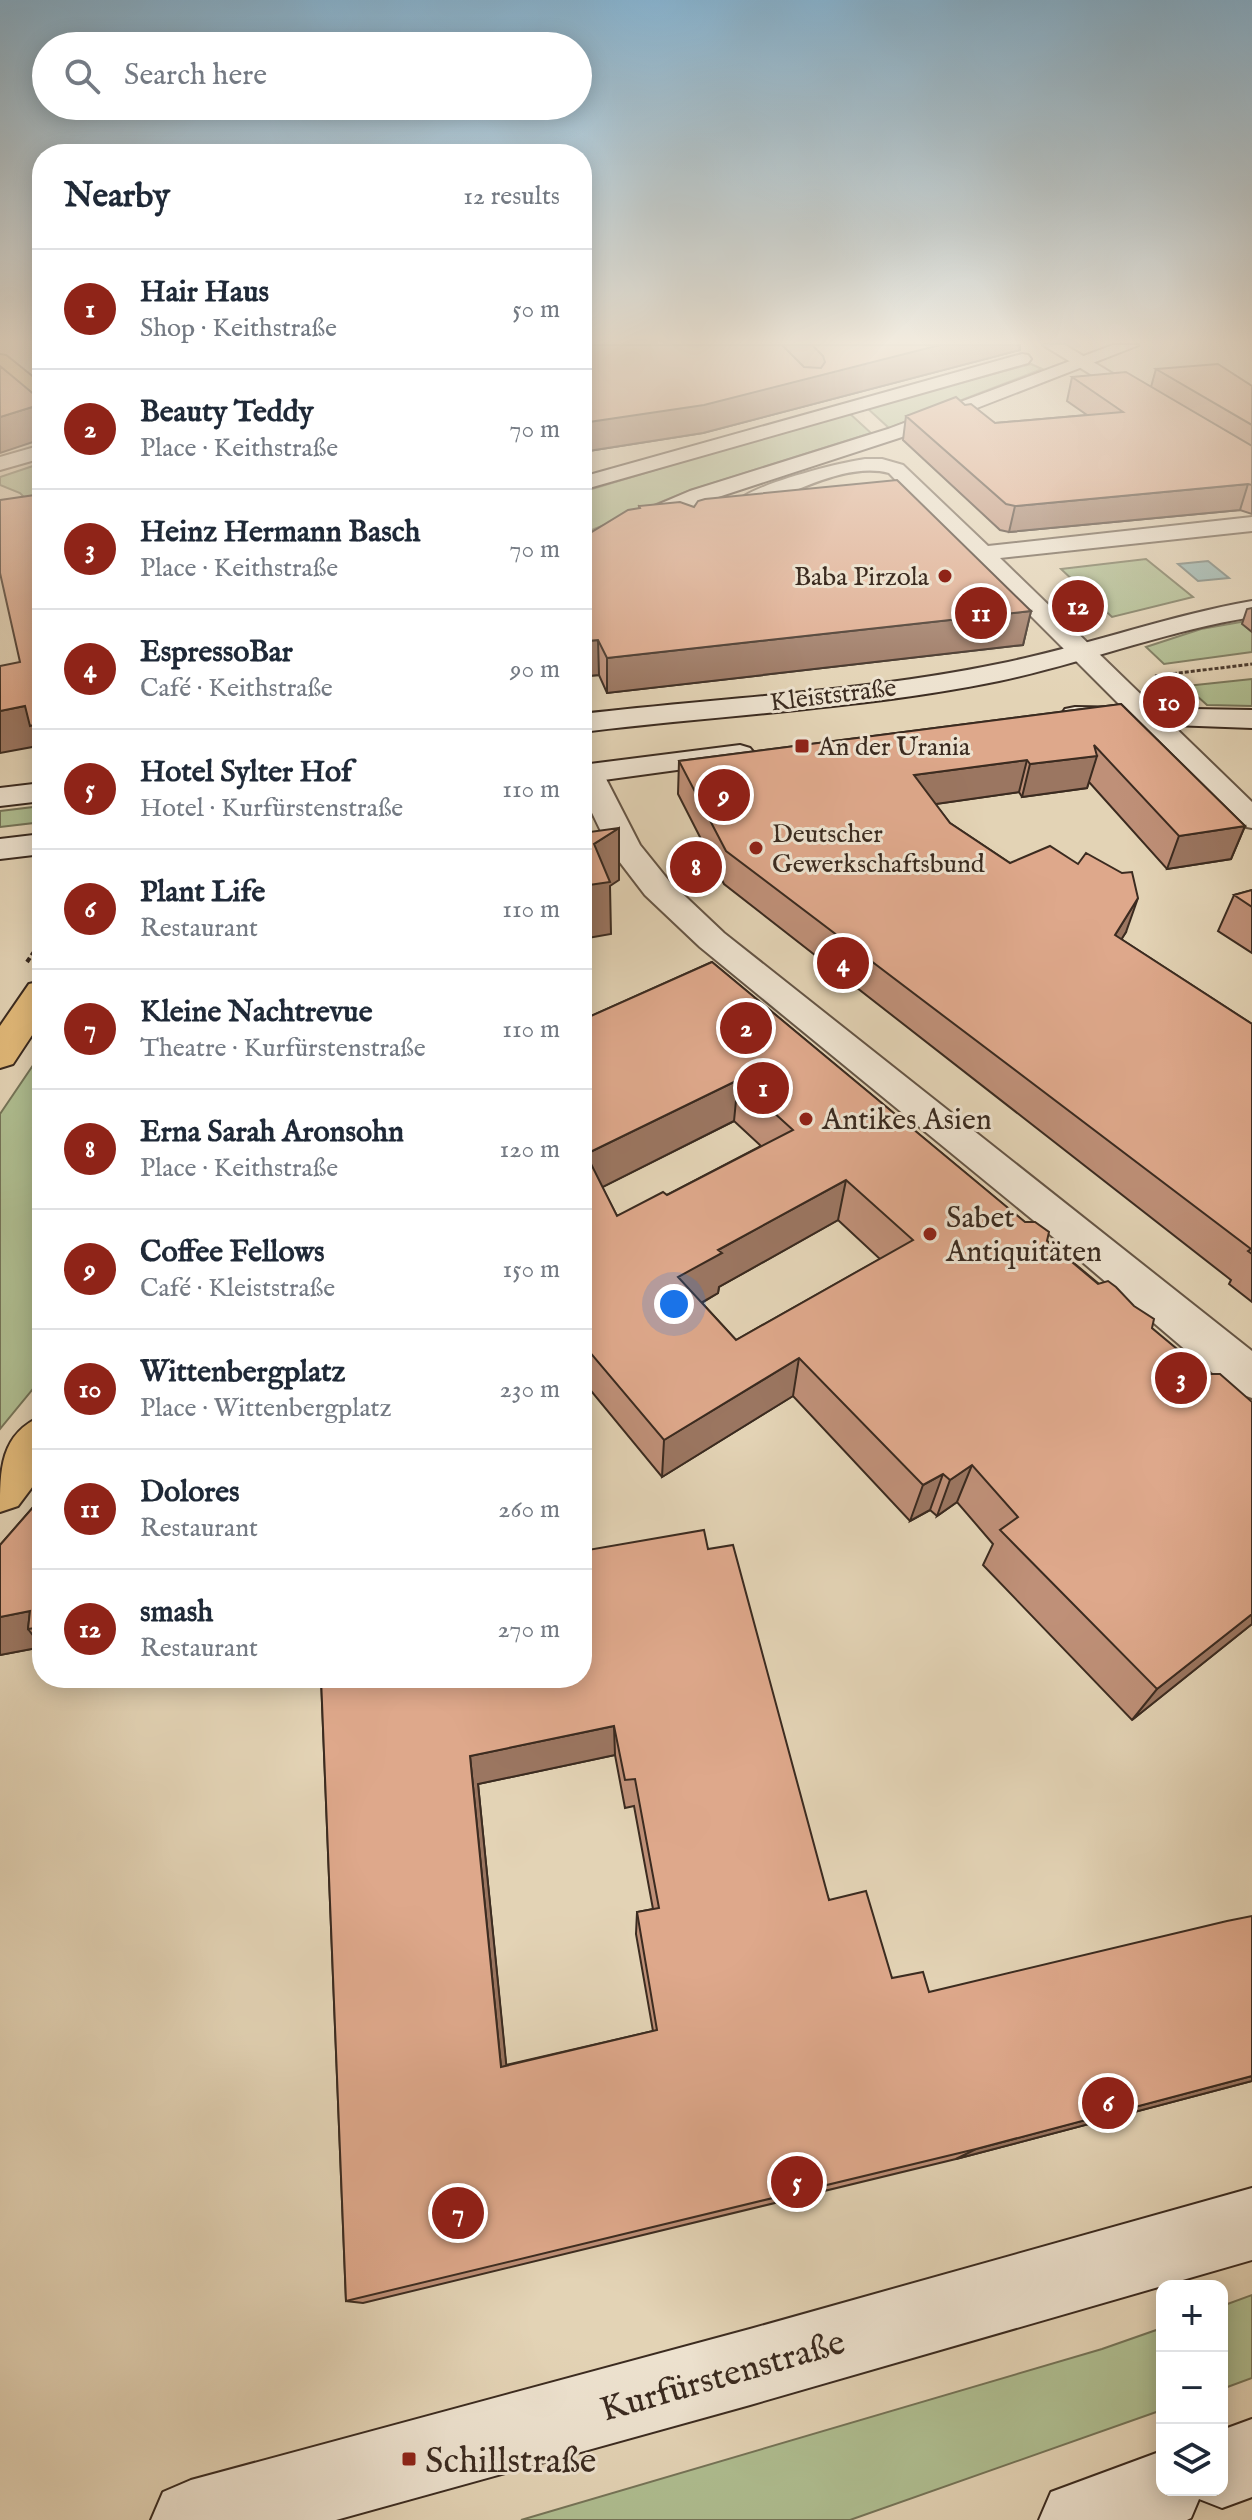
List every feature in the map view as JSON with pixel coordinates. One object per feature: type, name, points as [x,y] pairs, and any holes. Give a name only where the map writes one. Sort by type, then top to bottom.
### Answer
[{"type":"main road","points":[[592,481],[656,463]]},
{"type":"main road","points":[[592,541],[698,496],[802,463]]},
{"type":"main road","points":[[795,510],[758,512],[747,510],[744,505],[751,500],[861,465],[893,469],[1252,819]]},
{"type":"main road","points":[[835,507],[926,498]]},
{"type":"main road","points":[[996,551],[1252,524]]},
{"type":"main road","name":"Kleiststraße","points":[[595,722],[963,679],[1081,651],[1186,621],[1252,609]]},
{"type":"main road","points":[[1051,716],[1252,719]]},
{"type":"main road","name":"Kleiststraße","points":[[592,771],[771,750]]},
{"type":"main road","points":[[592,787],[625,848],[657,888],[712,940],[1048,1209],[1252,1378]]},
{"type":"main road","points":[[0,797],[32,793]]},
{"type":"main road","points":[[0,849],[32,845]]},
{"type":"main road","points":[[0,1055],[32,1007]]},
{"type":"main road","points":[[0,1490],[32,1450]]},
{"type":"main road","name":"Kurfürstenstraße","points":[[191,2520],[736,2371],[1252,2224]]},
{"type":"main road","points":[[1228,2467],[1252,2458]]},
{"type":"main road","points":[[1079,2520],[1156,2492]]},
{"type":"path","points":[[1155,676],[1252,664]]},
{"type":"green space","points":[[680,463],[778,463],[688,491],[592,530],[592,489]]},
{"type":"green space","points":[[32,466],[32,505],[20,493],[0,485],[0,477]]},
{"type":"green space","points":[[1146,559],[1193,597],[1112,617],[1061,569]]},
{"type":"green space","points":[[1252,620],[1243,624],[1252,632],[1252,652],[1164,664],[1146,647],[1201,629]]},
{"type":"green space","points":[[1252,679],[1252,706],[1207,705],[1186,686]]},
{"type":"green space","points":[[32,807],[32,823],[0,827],[0,811]]},
{"type":"green space","points":[[32,1067],[32,1390],[0,1429],[0,1114]]},
{"type":"green space","points":[[1252,2295],[1252,2378],[1228,2387],[1228,2352],[1228,2304]]},
{"type":"green space","points":[[1156,2330],[1156,2412],[850,2520],[521,2520],[1102,2349]]},
{"type":"water","points":[[1208,561],[1229,578],[1198,581],[1178,564]]},
{"type":"building","points":[[959,463],[1252,463],[1252,485],[1015,506],[1006,504]]},
{"type":"building","points":[[897,480],[1031,611],[607,658],[598,640],[592,641],[592,532],[639,506],[680,502],[694,507],[698,501]]},
{"type":"building","points":[[32,495],[30,726],[25,706],[0,711],[0,666],[20,662],[0,573],[0,500]]},
{"type":"building","points":[[1121,704],[1245,826],[1179,836],[1094,745],[1097,756],[1030,764],[1027,760],[914,775],[950,823],[1010,863],[1050,846],[1078,864],[1086,853],[1122,873],[1132,872],[1138,898],[1115,935],[1252,1024],[1252,1254],[1248,1251],[1251,1249],[726,851],[679,761]]},
{"type":"building","points":[[619,828],[594,844],[610,882],[592,885],[592,832]]},
{"type":"building","points":[[1252,890],[1252,907],[1234,895]]},
{"type":"building","points":[[712,962],[1025,1222],[1035,1222],[1049,1232],[1047,1241],[1098,1284],[1108,1281],[1116,1287],[1134,1306],[1154,1319],[1152,1328],[1207,1374],[1220,1374],[1252,1402],[1252,1614],[1157,1689],[1000,1530],[1018,1517],[972,1465],[950,1480],[943,1474],[923,1485],[799,1358],[664,1440],[592,1355],[592,1166],[617,1216],[663,1192],[667,1195],[793,1130],[738,1080],[592,1151],[592,1016]],"holes":[[[846,1180],[913,1240],[736,1340],[678,1277],[722,1253],[718,1250]]]},
{"type":"building","points":[[32,1508],[32,1628],[28,1629],[30,1611],[0,1617],[0,1545]]},
{"type":"building","points":[[704,1530],[708,1549],[733,1545],[829,1900],[866,1891],[892,1978],[923,1972],[929,1992],[1252,1916],[1252,2076],[976,2149],[346,2301],[321,1688],[592,1688],[592,1549]],"holes":[[[614,1726],[625,1780],[635,1779],[659,1908],[637,1912],[657,2030],[501,2067],[470,1756]]]},
{"type":"place","name":"Baba Pirzola","points":[[945,576]]},
{"type":"place","name":"smash","points":[[1078,606]]},
{"type":"place","name":"Dolores","points":[[981,613]]},
{"type":"place","name":"Wittenbergplatz","points":[[1169,702]]},
{"type":"place","name":"An der Urania","points":[[802,746]]},
{"type":"place","name":"Coffee Fellows","points":[[724,795]]},
{"type":"place","name":"Deutscher Gewerkschaftsbund","points":[[756,848]]},
{"type":"place","name":"Erna Sarah Aronsohn","points":[[696,867]]},
{"type":"place","name":"EspressoBar","points":[[843,963]]},
{"type":"place","name":"Beauty Teddy","points":[[746,1028]]},
{"type":"place","name":"Hair Haus","points":[[763,1088]]},
{"type":"place","name":"Antikes Asien","points":[[806,1119]]},
{"type":"place","name":"Sabet Antiquitäten","points":[[930,1234]]},
{"type":"place","name":"Heinz Hermann Basch","points":[[1181,1378]]},
{"type":"place","name":"Plant Life","points":[[1108,2103]]},
{"type":"place","name":"Hotel Sylter Hof","points":[[797,2182]]},
{"type":"place","name":"Kleine Nachtrevue","points":[[458,2213]]},
{"type":"place","name":"Schillstraße","points":[[409,2459]]}]
